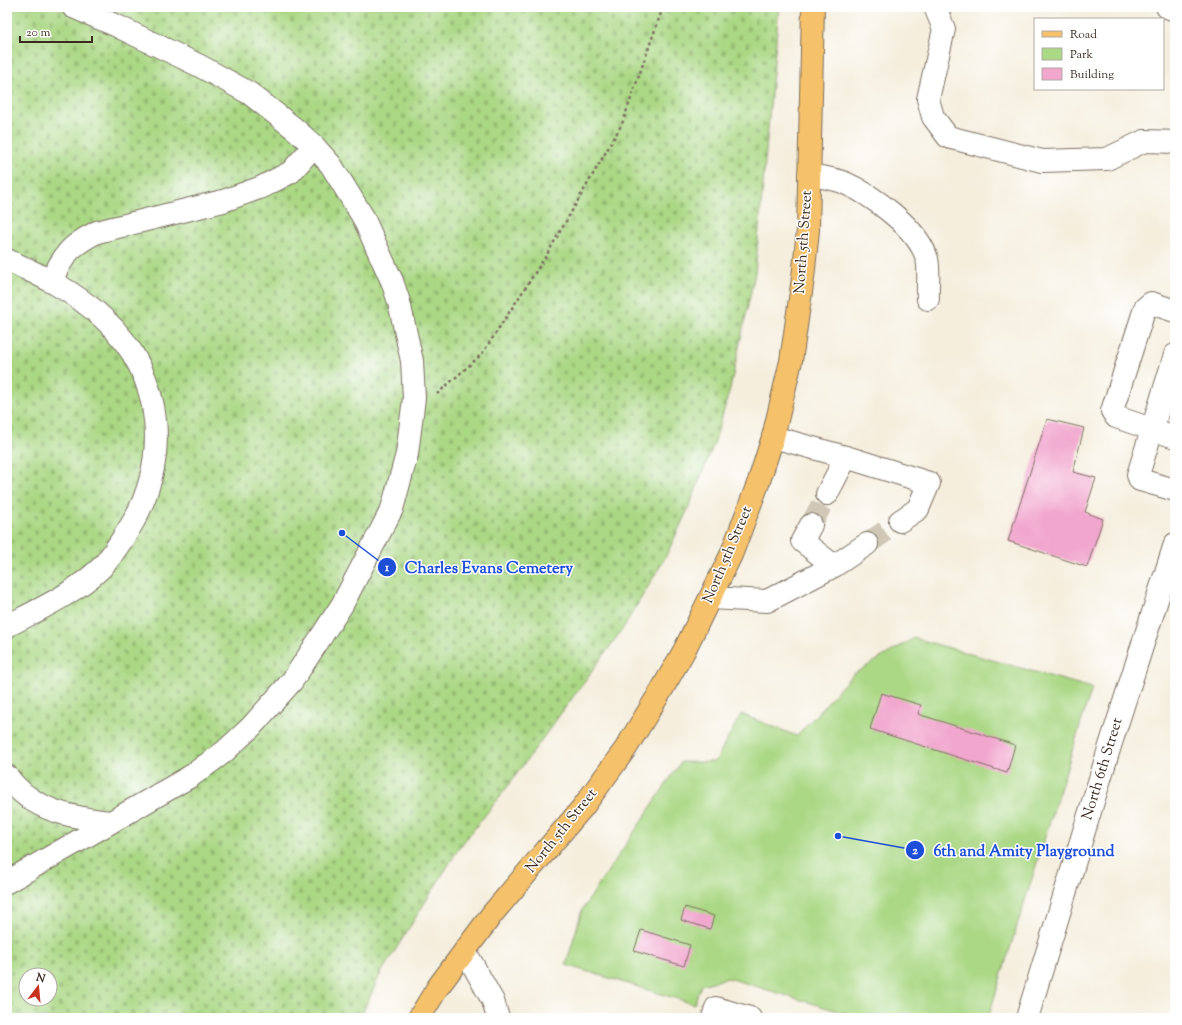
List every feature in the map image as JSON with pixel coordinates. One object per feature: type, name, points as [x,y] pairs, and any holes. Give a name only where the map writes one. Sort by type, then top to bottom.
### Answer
[{"type":"main road","name":"North 5th Street","points":[[420,1018],[438,987],[493,913],[583,807],[626,748],[665,685],[731,555],[759,481],[773,437],[791,361],[804,278],[808,230],[813,7]]},
{"type":"street","points":[[7,882],[191,776],[224,752],[251,727],[292,681],[342,605],[392,509],[407,454],[414,398],[412,361],[399,302],[392,281],[363,216],[331,165],[314,146],[295,129],[243,90],[186,59],[111,23],[73,7]]},
{"type":"street","points":[[935,7],[944,29],[928,99],[932,117],[948,137],[1042,161],[1107,159],[1144,141],[1175,142]]},
{"type":"street","points":[[1167,7],[1175,10]]},
{"type":"street","points":[[51,280],[73,246],[97,232],[223,201],[262,187],[291,172],[314,146]]},
{"type":"street","points":[[809,175],[844,182],[874,198],[902,223],[917,240],[927,259],[928,299]]},
{"type":"street","points":[[7,260],[51,280],[103,318],[128,347],[151,395],[157,430],[152,479],[135,522],[115,552],[88,579],[52,604],[7,626]]},
{"type":"street","points":[[1175,311],[1151,303],[1145,308],[1112,411],[1116,417],[1175,437]]},
{"type":"street","points":[[1175,355],[1138,475],[1140,480],[1175,490]]},
{"type":"street","points":[[773,437],[846,457],[929,483],[918,509],[900,521]]},
{"type":"street","points":[[827,494],[846,457]]},
{"type":"street","points":[[811,525],[802,541],[834,566]]},
{"type":"street","points":[[710,598],[768,602],[834,566],[867,544]]},
{"type":"street","name":"North 6th Street","points":[[1027,1018],[1110,746],[1175,544]]},
{"type":"street","points":[[7,776],[23,794],[47,810],[68,817],[110,822]]},
{"type":"street","points":[[465,951],[493,1001],[498,1018]]},
{"type":"street","points":[[714,1013],[750,1018]]},
{"type":"path","points":[[412,415],[482,354],[546,256],[622,124],[663,7]]},
{"type":"green space","points":[[7,7],[779,7],[755,273],[730,389],[715,441],[689,507],[665,558],[622,630],[502,794],[459,848],[381,973],[360,1018],[7,1018]]},
{"type":"green space","points":[[914,638],[1092,688],[988,1018],[861,1018],[728,978],[701,985],[694,1004],[566,965],[582,910],[681,762],[715,762],[741,714],[797,736],[852,675]]},
{"type":"building","points":[[1047,419],[1084,428],[1073,472],[1096,478],[1085,512],[1103,519],[1087,567],[1008,541]]},
{"type":"building","points":[[881,693],[921,705],[918,714],[1015,745],[1007,773],[870,729]]},
{"type":"building","points":[[685,907],[714,916],[710,929],[681,920]]},
{"type":"building","points":[[641,930],[690,945],[684,966],[634,951]]},
{"type":"tunnel","points":[[811,525],[827,494]]},
{"type":"tunnel","points":[[867,544],[900,521]]},
{"type":"place","name":"Charles Evans Cemetery","points":[[342,533]]},
{"type":"place","name":"6th and Amity Playground","points":[[838,836]]}]
